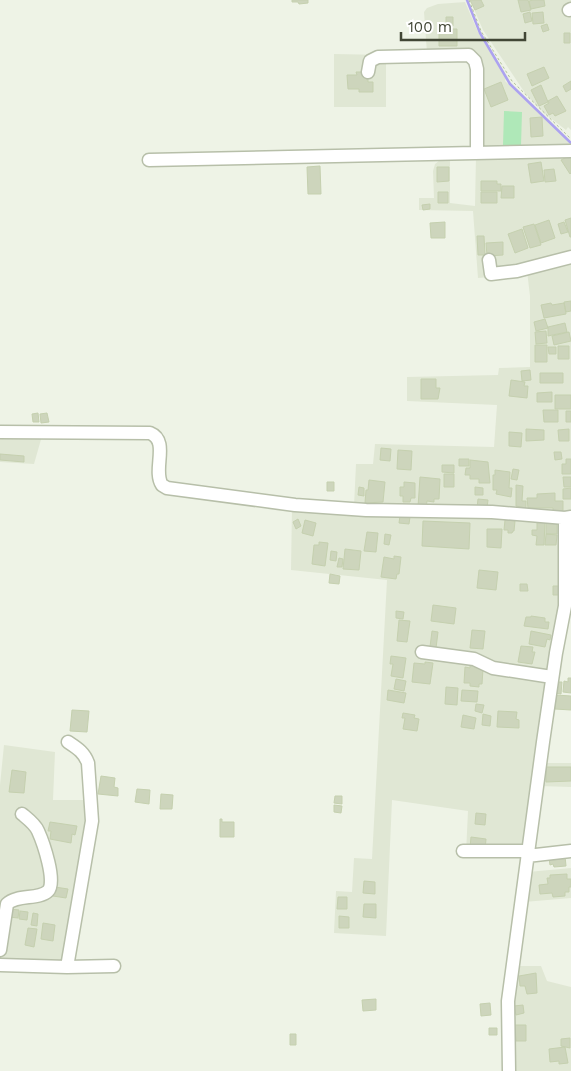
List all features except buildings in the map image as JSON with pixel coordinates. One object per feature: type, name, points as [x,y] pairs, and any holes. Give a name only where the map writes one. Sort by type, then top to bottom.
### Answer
[{"type":"street","points":[[368,72],[370,61],[378,58],[469,55],[477,69],[477,153]]},
{"type":"street","points":[[149,160],[571,151]]},
{"type":"street","points":[[489,260],[491,274],[517,271],[571,257]]},
{"type":"street","points":[[0,432],[150,433],[158,438],[160,443],[158,476],[162,485],[167,488],[295,505],[357,510],[492,512],[568,517],[566,606],[552,677],[508,1001],[509,1071]]},
{"type":"street","points":[[422,652],[474,659],[493,668],[552,677]]},
{"type":"street","points":[[67,967],[92,821],[86,756],[81,750],[68,742]]},
{"type":"street","points":[[0,950],[7,904],[13,900],[44,893],[50,888],[51,874],[38,830],[22,814]]},
{"type":"street","points":[[463,851],[527,854],[571,851]]},
{"type":"street","points":[[0,965],[114,966]]},
{"type":"path","points":[[469,0],[481,32],[512,81],[571,139]]},
{"type":"shaded area","points":[[470,0],[571,0],[571,130],[568,127],[566,130],[544,113],[525,93],[483,30]]},
{"type":"shaded area","points":[[465,2],[478,32],[506,78],[505,81],[571,143],[571,149],[482,151],[476,59],[427,53],[424,12],[427,8],[438,4]]},
{"type":"shaded area","points":[[334,54],[386,55],[386,107],[334,107]]},
{"type":"shaded area","points":[[571,153],[571,255],[489,277],[478,278],[473,211],[419,210],[419,198],[434,198],[433,171],[435,164],[444,157],[450,156],[450,203],[475,206],[476,156]]},
{"type":"shaded area","points":[[571,259],[571,514],[354,506],[356,464],[373,464],[375,444],[494,447],[497,405],[407,401],[407,377],[498,375],[499,368],[530,367],[530,296],[527,271]]},
{"type":"shaded area","points":[[0,435],[42,436],[34,464],[0,462]]},
{"type":"shaded area","points":[[292,508],[562,519],[563,606],[524,854],[466,853],[468,811],[392,800],[386,936],[334,933],[336,891],[352,892],[354,858],[372,859],[387,580],[291,570]]},
{"type":"shaded area","points":[[4,745],[55,752],[53,800],[88,800],[89,821],[66,965],[0,963],[0,785]]},
{"type":"shaded area","points":[[543,763],[571,763],[571,787],[539,786]]},
{"type":"shaded area","points":[[571,868],[571,898],[524,902],[528,872]]},
{"type":"shaded area","points":[[515,966],[541,966],[547,981],[571,987],[571,1071],[511,1071]]},
{"type":"green space","points":[[504,111],[522,112],[521,146],[503,145]]},
{"type":"waterway","points":[[467,0],[480,33],[510,84],[571,143]]}]
